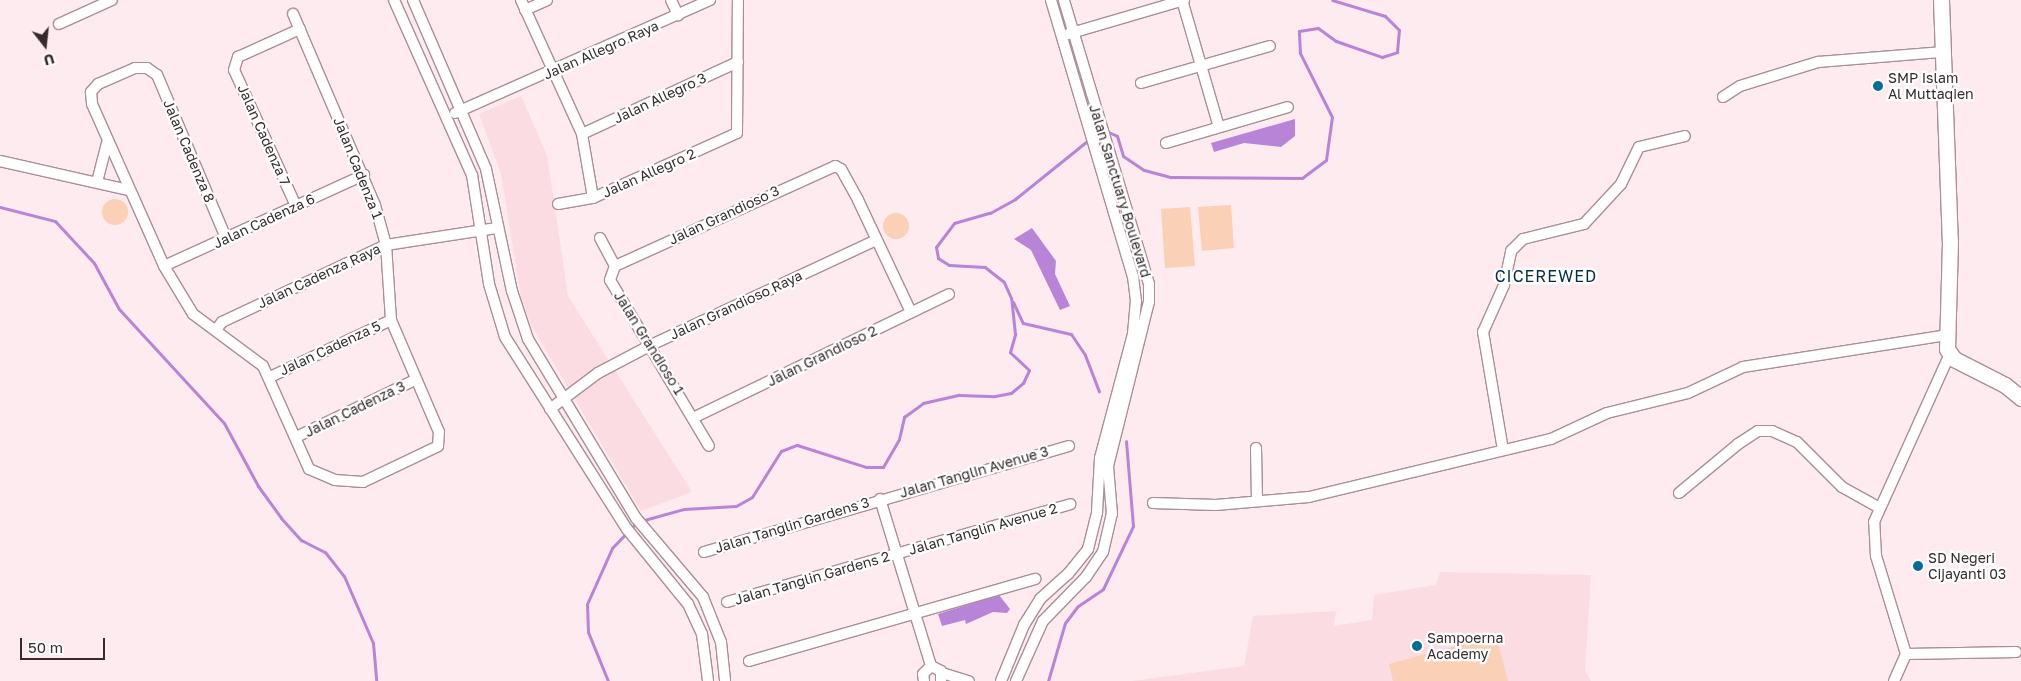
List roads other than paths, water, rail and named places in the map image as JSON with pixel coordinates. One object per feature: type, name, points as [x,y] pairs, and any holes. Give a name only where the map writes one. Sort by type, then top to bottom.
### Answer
[{"type":"main road","points":[[1940,0],[1950,242],[1947,335],[1950,354],[2021,398]]},
{"type":"street","points":[[59,24],[112,0]]},
{"type":"street","points":[[394,0],[472,174],[495,314],[550,409],[627,529],[688,604],[702,634],[708,681]]},
{"type":"street","points":[[412,0],[486,169],[497,228],[519,317],[636,518],[650,539],[703,597],[721,642],[726,681]]},
{"type":"street","points":[[521,0],[552,73],[582,134],[593,198]]},
{"type":"street","points":[[525,10],[547,0]]},
{"type":"street","points":[[671,0],[678,15]]},
{"type":"street","name":"Jalan Allegro Raya","points":[[446,116],[552,73],[710,0]]},
{"type":"street","points":[[738,0],[738,62]]},
{"type":"street","name":"Jalan Sanctuary Boulevard","points":[[1016,681],[1043,621],[1086,578],[1103,552],[1112,514],[1108,466],[1149,302],[1149,284],[1086,119],[1051,0]]},
{"type":"street","name":"Jalan Sanctuary Boulevard","points":[[1001,681],[1040,599],[1068,574],[1088,549],[1097,512],[1100,458],[1133,334],[1136,301],[1115,195],[1096,116],[1064,0]]},
{"type":"street","points":[[1063,36],[1183,0],[1220,127]]},
{"type":"street","name":"Jalan Cadenza 1","points":[[292,14],[364,175],[386,245],[391,320],[441,441],[438,446],[362,482],[348,482],[314,474],[296,437]]},
{"type":"street","name":"Jalan Cadenza 7","points":[[296,206],[234,64],[238,57],[300,29]]},
{"type":"street","points":[[1141,83],[1270,46]]},
{"type":"street","points":[[1723,98],[1740,86],[1818,62],[1941,52]]},
{"type":"street","name":"Jalan Allegro 2","points":[[558,204],[593,198],[737,133],[738,62]]},
{"type":"street","name":"Jalan Allegro 3","points":[[582,134],[738,62]]},
{"type":"street","name":"Jalan Cadenza 8","points":[[107,143],[91,92],[98,84],[147,68],[157,75],[226,238]]},
{"type":"street","points":[[1166,143],[1288,107]]},
{"type":"street","points":[[1503,450],[1483,332],[1504,286],[1510,251],[1522,239],[1582,225],[1621,184],[1639,147],[1685,136]]},
{"type":"street","points":[[97,182],[107,143]]},
{"type":"street","points":[[107,143],[164,266],[193,314],[262,366],[270,377],[296,437]]},
{"type":"street","points":[[0,161],[129,190]]},
{"type":"street","name":"Jalan Grandioso 3","points":[[614,266],[835,166],[841,169],[876,240]]},
{"type":"street","name":"Jalan Cadenza 6","points":[[164,266],[364,175]]},
{"type":"street","name":"Jalan Cadenza Raya","points":[[216,330],[222,322],[386,245],[430,241],[497,228]]},
{"type":"street","name":"Jalan Grandioso 1","points":[[600,238],[614,266],[610,280],[695,417],[709,446]]},
{"type":"street","points":[[876,240],[911,312]]},
{"type":"street","name":"Jalan Grandioso Raya","points":[[550,409],[598,373],[651,345],[876,240]]},
{"type":"street","name":"Jalan Grandioso 2","points":[[695,417],[948,294]]},
{"type":"street","name":"Jalan Cadenza 5","points":[[270,377],[391,320]]},
{"type":"street","points":[[1153,503],[1256,501],[1309,497],[1551,439],[1607,413],[1688,393],[1743,367],[1947,335]]},
{"type":"street","points":[[1894,681],[1906,654],[1876,556],[1873,536],[1878,508],[1950,354]]},
{"type":"street","name":"Jalan Cadenza 3","points":[[296,437],[415,380]]},
{"type":"street","points":[[1678,493],[1738,444],[1758,431],[1772,431],[1796,442],[1842,487],[1878,508]]},
{"type":"street","name":"Jalan Tanglin Avenue 3","points":[[880,499],[1068,446]]},
{"type":"street","points":[[1256,448],[1256,501]]},
{"type":"street","points":[[880,499],[931,666],[941,677],[969,681]]},
{"type":"street","name":"Jalan Tanglin Gardens 3","points":[[704,552],[880,499]]},
{"type":"street","name":"Jalan Tanglin Avenue 2","points":[[897,554],[1070,504]]},
{"type":"street","name":"Jalan Tanglin Gardens 2","points":[[728,602],[897,554]]},
{"type":"street","points":[[749,660],[1035,580]]},
{"type":"street","points":[[1906,654],[2016,652]]},
{"type":"street","points":[[921,680],[931,666]]},
{"type":"waterway","points":[[1106,131],[1117,136],[1123,156],[1144,170],[1171,177],[1302,178],[1326,160],[1332,117],[1300,53],[1299,31],[1318,28],[1336,41],[1382,57],[1397,52],[1399,30],[1385,16],[1332,0]]},
{"type":"waterway","points":[[608,681],[588,632],[587,604],[612,548],[637,522],[684,509],[736,506],[752,497],[781,451],[797,445],[866,467],[883,467],[899,439],[904,417],[923,403],[959,395],[995,396],[1011,393],[1023,383],[1029,370],[1010,352],[1015,334],[1011,298],[1004,282],[985,267],[949,265],[938,258],[936,247],[954,223],[990,213],[1015,199],[1086,142]]},
{"type":"waterway","points":[[0,207],[55,221],[94,263],[119,309],[224,423],[258,486],[281,518],[301,540],[325,552],[344,576],[373,643],[376,681]]},
{"type":"waterway","points":[[1013,302],[1023,323],[1071,334],[1085,355],[1099,391]]},
{"type":"waterway","points":[[1048,681],[1065,623],[1078,606],[1103,589],[1133,526],[1126,441]]},
{"type":"place","name":"SMP Islam Al Muttaqien","points":[[1878,86]]},
{"type":"place","name":"SD Negeri Cijayanti 03","points":[[1918,566]]},
{"type":"place","name":"Sampoerna Academy","points":[[1417,646]]},
{"type":"district","name":"CICEREWED","points":[[1546,276]]}]
